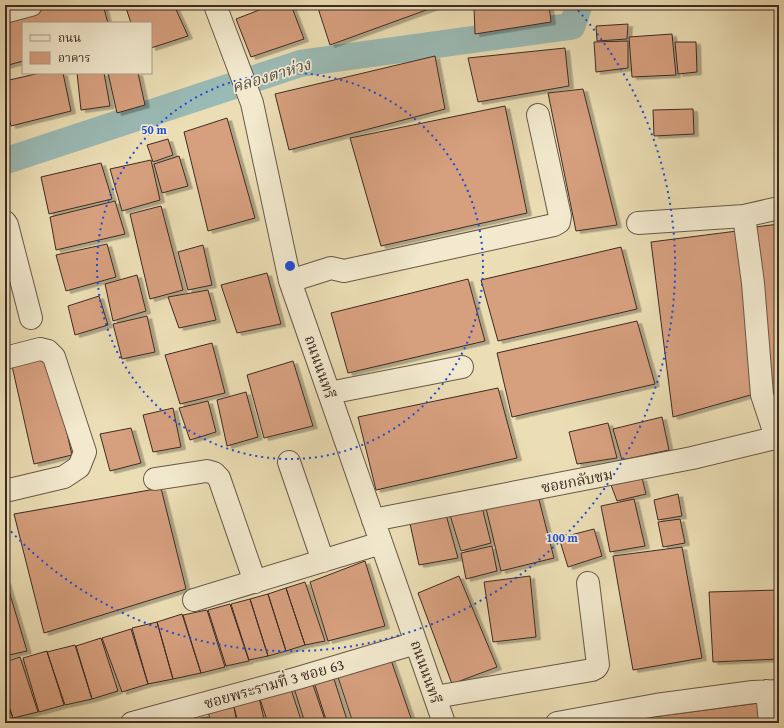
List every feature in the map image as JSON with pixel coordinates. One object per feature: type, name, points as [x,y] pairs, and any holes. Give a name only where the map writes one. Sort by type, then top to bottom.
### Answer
[{"type":"street","points":[[5,12],[31,5]]},
{"type":"street","name":"ถนนนนทรี","points":[[214,5],[252,103],[290,281],[444,723]]},
{"type":"street","points":[[290,281],[331,268],[344,271],[554,225],[559,222],[560,216],[538,116]]},
{"type":"street","points":[[638,223],[744,216],[779,208]]},
{"type":"street","points":[[744,216],[753,283],[762,395],[778,437]]},
{"type":"street","points":[[5,222],[31,318]]},
{"type":"street","points":[[5,358],[40,349],[48,351],[54,358],[85,452],[79,467],[64,477],[5,491]]},
{"type":"street","points":[[329,393],[462,367]]},
{"type":"street","name":"ซอยกลับชม","points":[[373,520],[692,458],[778,437]]},
{"type":"street","points":[[289,462],[323,561]]},
{"type":"street","points":[[155,479],[207,471],[214,473],[219,478],[255,582]]},
{"type":"street","points":[[194,600],[381,543]]},
{"type":"street","points":[[435,697],[592,670],[596,668],[598,665],[588,583]]},
{"type":"street","name":"ซอยพระรามที่ 3 ซอย 63","points":[[132,723],[298,678],[416,643]]},
{"type":"street","points":[[557,723],[656,705],[753,692],[773,691],[770,723]]},
{"type":"building","points":[[5,5],[103,5],[108,22],[22,22],[22,61],[5,66]]},
{"type":"building","points":[[125,5],[174,5],[188,36],[152,48],[152,22],[131,22]]},
{"type":"building","points":[[272,5],[291,5],[304,39],[251,57],[236,19]]},
{"type":"building","points":[[317,5],[440,5],[330,45]]},
{"type":"building","points":[[489,5],[549,5],[551,22],[475,34],[474,7]]},
{"type":"building","points":[[628,24],[627,39],[597,41],[596,26]]},
{"type":"building","points":[[672,34],[676,75],[632,77],[629,37]]},
{"type":"building","points":[[628,41],[628,68],[596,72],[594,42]]},
{"type":"building","points":[[675,42],[696,42],[697,72],[678,74]]},
{"type":"building","points":[[565,48],[569,86],[478,102],[468,58]]},
{"type":"building","points":[[435,56],[445,109],[289,150],[275,94]]},
{"type":"building","points":[[36,74],[63,74],[71,111],[11,126],[5,102],[5,81]]},
{"type":"building","points":[[77,74],[104,74],[110,106],[81,110]]},
{"type":"building","points":[[108,74],[138,74],[145,105],[117,113]]},
{"type":"building","points":[[583,89],[617,225],[576,231],[548,93]]},
{"type":"building","points":[[505,106],[527,213],[381,246],[350,138]]},
{"type":"building","points":[[693,109],[694,134],[654,136],[653,110]]},
{"type":"building","points":[[227,118],[255,218],[208,231],[184,132]]},
{"type":"building","points":[[168,139],[173,155],[153,162],[147,145]]},
{"type":"building","points":[[179,156],[188,186],[162,193],[154,164]]},
{"type":"building","points":[[151,160],[160,200],[122,211],[110,169]]},
{"type":"building","points":[[101,163],[112,199],[49,214],[41,177]]},
{"type":"building","points":[[115,201],[125,234],[56,250],[50,217]]},
{"type":"building","points":[[161,206],[183,290],[150,299],[130,214]]},
{"type":"building","points":[[779,224],[779,407],[774,407],[755,227]]},
{"type":"building","points":[[737,231],[754,394],[673,417],[651,242]]},
{"type":"building","points":[[107,244],[116,277],[66,291],[56,255]]},
{"type":"building","points":[[203,245],[212,285],[188,290],[178,252]]},
{"type":"building","points":[[621,247],[637,309],[498,341],[481,280]]},
{"type":"building","points":[[267,273],[281,324],[237,333],[221,285]]},
{"type":"building","points":[[137,275],[146,311],[113,321],[105,284]]},
{"type":"building","points":[[468,279],[485,341],[348,373],[331,313]]},
{"type":"building","points":[[208,290],[216,320],[179,328],[168,297]]},
{"type":"building","points":[[99,296],[108,325],[75,335],[68,306]]},
{"type":"building","points":[[147,316],[155,352],[122,359],[113,324]]},
{"type":"building","points":[[637,321],[655,384],[512,417],[497,353]]},
{"type":"building","points":[[212,343],[225,393],[180,404],[165,355]]},
{"type":"building","points":[[48,351],[72,455],[34,464],[10,357]]},
{"type":"building","points":[[293,361],[313,426],[264,438],[247,375]]},
{"type":"building","points":[[498,388],[517,458],[376,490],[358,417]]},
{"type":"building","points":[[246,392],[258,437],[227,446],[217,400]]},
{"type":"building","points":[[208,401],[216,432],[190,440],[179,408]]},
{"type":"building","points":[[173,408],[181,447],[153,452],[143,415]]},
{"type":"building","points":[[662,417],[669,450],[622,460],[613,429]]},
{"type":"building","points":[[608,423],[617,458],[577,464],[569,432]]},
{"type":"building","points":[[131,428],[141,463],[110,471],[100,434]]},
{"type":"building","points":[[642,478],[646,494],[617,501],[611,485]]},
{"type":"building","points":[[161,488],[186,589],[44,633],[14,514]]},
{"type":"building","points":[[678,494],[682,516],[658,520],[654,500]]},
{"type":"building","points":[[538,496],[554,558],[501,571],[486,508]]},
{"type":"building","points":[[634,499],[645,546],[610,552],[601,506]]},
{"type":"building","points":[[482,507],[491,543],[461,551],[450,515]]},
{"type":"building","points":[[445,511],[458,558],[419,565],[409,519]]},
{"type":"building","points":[[680,519],[685,543],[663,547],[658,522]]},
{"type":"building","points":[[594,529],[602,556],[568,567],[559,538]]},
{"type":"building","points":[[492,546],[497,571],[466,579],[461,553]]},
{"type":"building","points":[[682,547],[702,658],[633,670],[613,556]]},
{"type":"building","points":[[365,561],[385,626],[328,641],[310,582]]},
{"type":"building","points":[[459,576],[497,667],[452,684],[418,593]]},
{"type":"building","points":[[530,576],[536,637],[493,642],[484,582]]},
{"type":"building","points":[[5,581],[27,651],[5,656]]},
{"type":"building","points":[[305,582],[325,641],[305,645],[286,588]]},
{"type":"building","points":[[286,588],[305,645],[286,651],[268,594]]},
{"type":"building","points":[[779,590],[779,659],[713,662],[709,592]]},
{"type":"building","points":[[268,594],[286,651],[268,656],[250,599]]},
{"type":"building","points":[[250,599],[268,656],[249,660],[231,604]]},
{"type":"building","points":[[230,604],[249,661],[226,666],[208,610]]},
{"type":"building","points":[[207,610],[225,667],[201,673],[183,615]]},
{"type":"building","points":[[182,614],[201,673],[173,679],[157,622]]},
{"type":"building","points":[[157,622],[173,679],[148,684],[132,628]]},
{"type":"building","points":[[131,629],[148,684],[122,692],[102,638]]},
{"type":"building","points":[[101,638],[118,691],[92,699],[76,646]]},
{"type":"building","points":[[75,645],[92,699],[65,705],[47,652]]},
{"type":"building","points":[[47,651],[64,705],[39,712],[23,658]]},
{"type":"building","points":[[20,657],[38,712],[13,718],[5,695],[5,662]]},
{"type":"building","points":[[390,657],[412,721],[405,723],[353,723],[336,671]]},
{"type":"building","points":[[333,676],[348,723],[327,723],[314,682]]},
{"type":"building","points":[[312,682],[326,723],[305,723],[294,688]]},
{"type":"building","points":[[290,686],[302,723],[268,723],[259,696]]},
{"type":"building","points":[[5,696],[13,718],[5,720]]},
{"type":"building","points":[[259,698],[265,723],[238,723],[233,703]]},
{"type":"building","points":[[759,703],[762,723],[606,723]]},
{"type":"building","points":[[234,707],[237,723],[211,723],[208,712]]},
{"type":"building","points":[[208,717],[210,723],[183,723],[183,721]]},
{"type":"waterway","name":"คลองตาห่วง","points":[[5,161],[302,63],[572,26],[579,5]]}]
